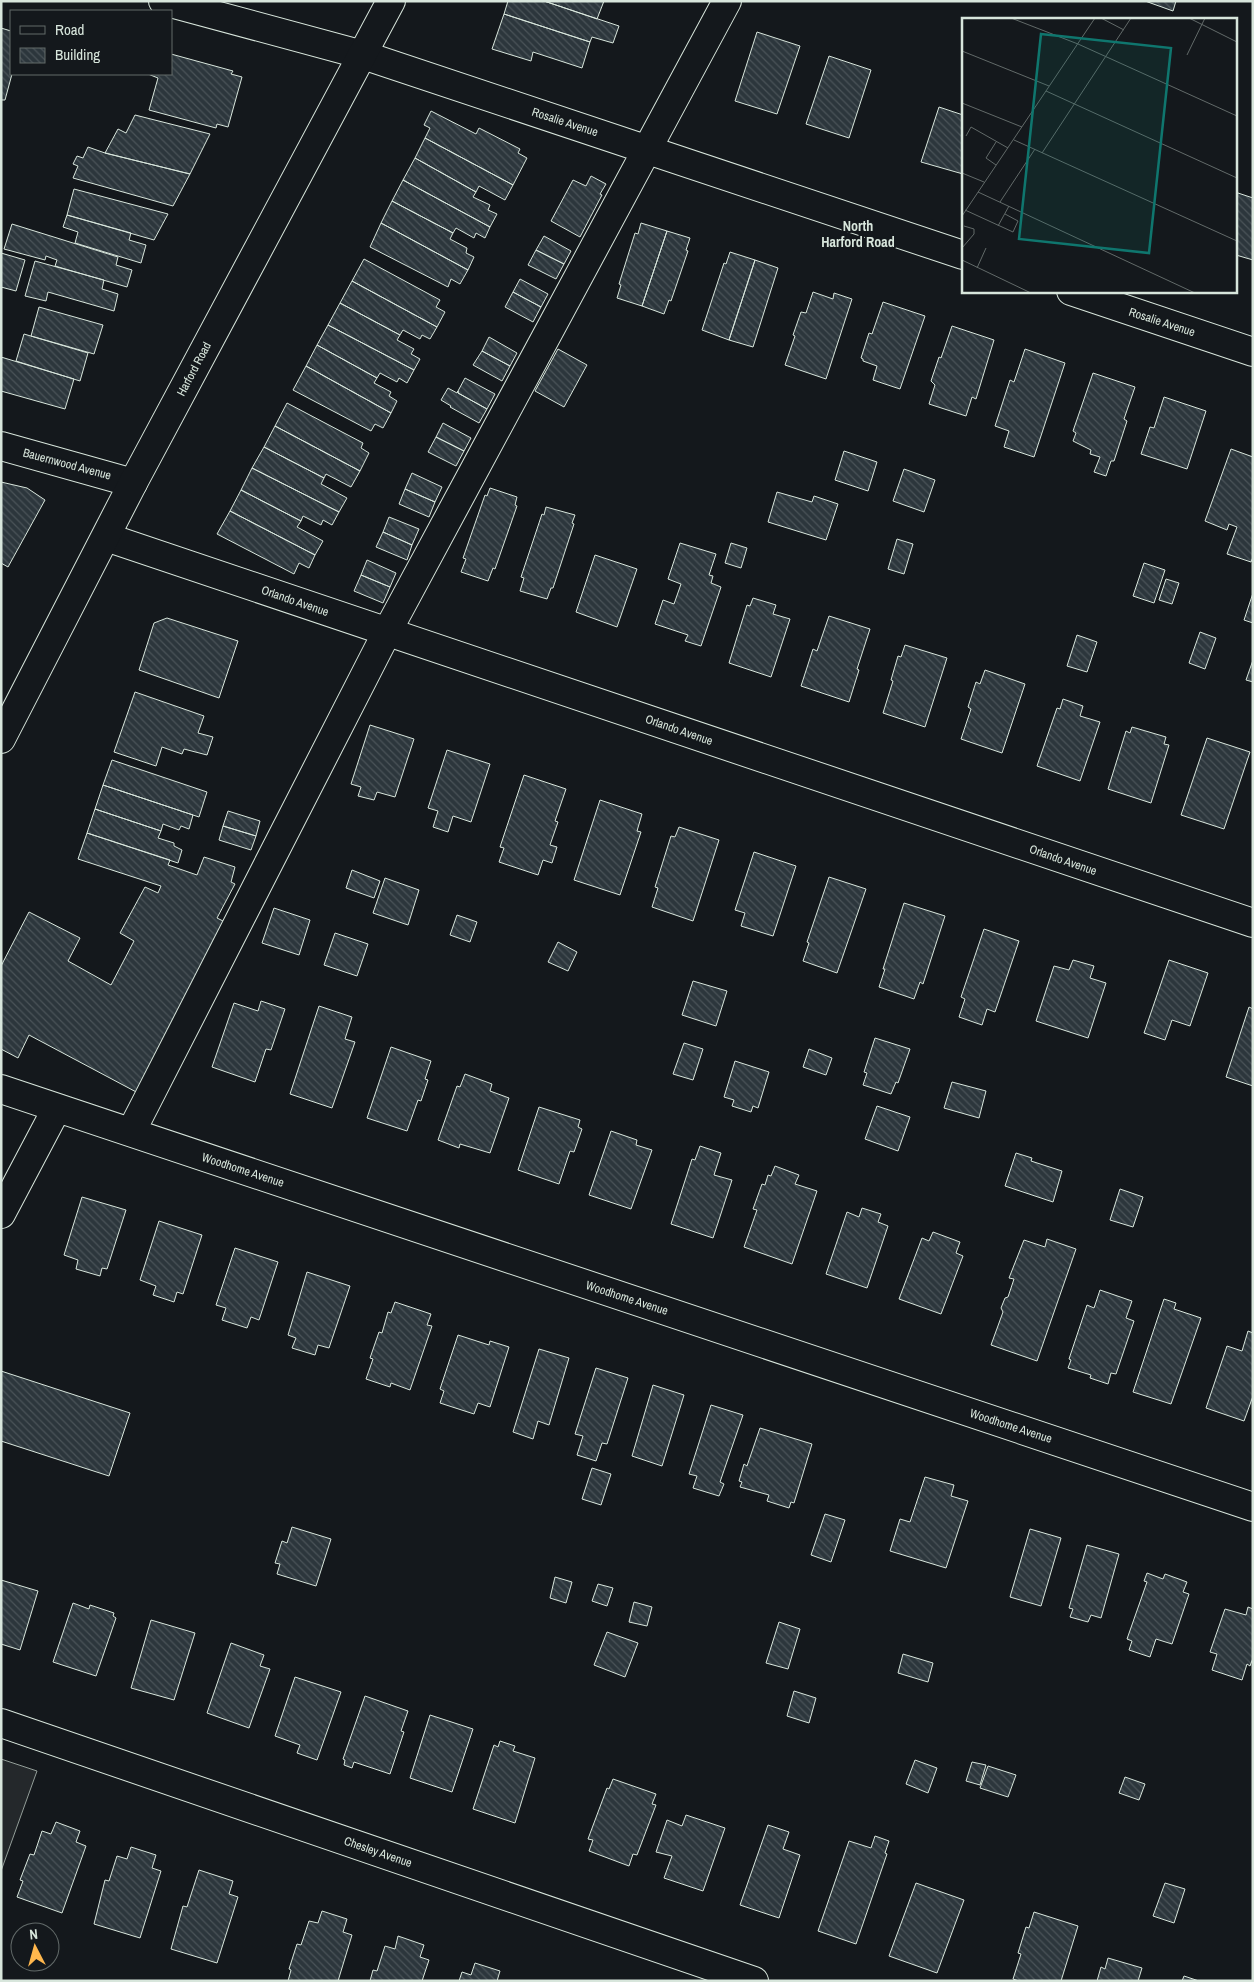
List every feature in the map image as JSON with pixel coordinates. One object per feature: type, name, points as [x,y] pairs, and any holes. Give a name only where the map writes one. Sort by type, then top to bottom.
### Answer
[{"type":"street","name":"Rosalie Avenue","points":[[163,1],[363,55],[962,255]]},
{"type":"street","name":"Harford Road","points":[[1,739],[133,483],[391,1]]},
{"type":"street","points":[[131,1132],[387,632],[727,1]]},
{"type":"street","name":"Rosalie Avenue","points":[[1074,292],[1253,352]]},
{"type":"street","name":"Bauernwood Avenue","points":[[1,446],[133,483]]},
{"type":"street","name":"Orlando Avenue","points":[[106,538],[1253,923]]},
{"type":"street","name":"Woodhome Avenue","points":[[1,1089],[1253,1507]]},
{"type":"street","points":[[1,1214],[57,1108]]},
{"type":"street","name":"Chesley Avenue","points":[[1,1723],[754,1981]]},
{"type":"shaded area","points":[[1,1759],[37,1771],[1,1871]]},
{"type":"building","points":[[508,1],[544,1],[619,26],[613,43],[592,37],[590,42],[504,14]]},
{"type":"building","points":[[544,1],[604,1],[597,19]]},
{"type":"building","points":[[1145,1],[1176,1],[1173,11]]},
{"type":"building","points":[[504,14],[590,42],[582,68],[533,52],[531,61],[492,49]]},
{"type":"building","points":[[1,28],[10,31],[10,75],[12,75],[5,100],[1,100]]},
{"type":"building","points":[[757,32],[800,46],[777,114],[735,101]]},
{"type":"building","points":[[172,54],[233,71],[231,74],[242,77],[228,127],[217,124],[216,128],[149,110],[158,78],[150,75],[172,75]]},
{"type":"building","points":[[829,56],[871,70],[849,138],[806,124]]},
{"type":"building","points":[[939,107],[962,115],[962,174],[921,162]]},
{"type":"building","points":[[431,111],[476,134],[479,128],[520,149],[518,153],[527,158],[513,185],[425,138],[430,128],[424,125]]},
{"type":"building","points":[[135,115],[210,134],[190,174],[105,153],[118,129],[126,133]]},
{"type":"building","points":[[425,138],[513,185],[505,200],[479,186],[476,192],[415,158]]},
{"type":"building","points":[[88,147],[190,174],[173,206],[73,178],[78,166],[73,164],[77,156],[83,158]]},
{"type":"building","points":[[415,158],[476,192],[473,197],[490,205],[488,210],[497,214],[490,227],[403,180]]},
{"type":"building","points":[[591,176],[606,184],[580,237],[551,221],[573,180],[586,186]]},
{"type":"building","points":[[403,180],[490,227],[485,238],[476,233],[474,238],[456,228],[453,233],[392,201]]},
{"type":"building","points":[[74,189],[168,214],[154,240],[67,215]]},
{"type":"building","points":[[1236,192],[1253,198],[1253,260],[1236,255]]},
{"type":"building","points":[[392,201],[453,233],[450,239],[467,248],[466,253],[474,257],[468,270],[381,223]]},
{"type":"building","points":[[67,215],[131,233],[129,240],[146,245],[141,263],[75,243],[78,232],[63,227]]},
{"type":"building","points":[[381,223],[468,270],[460,284],[451,279],[448,287],[370,247]]},
{"type":"building","points":[[641,223],[667,231],[642,306],[617,298],[621,285],[619,284],[635,233],[638,234]]},
{"type":"building","points":[[12,224],[118,257],[116,265],[132,270],[127,287],[55,266],[57,260],[46,256],[45,260],[4,249]]},
{"type":"building","points":[[667,231],[690,238],[686,250],[688,251],[671,301],[669,300],[664,314],[642,306]]},
{"type":"building","points":[[544,236],[571,251],[564,264],[536,250]]},
{"type":"building","points":[[536,250],[564,264],[556,279],[528,265]]},
{"type":"building","points":[[730,252],[755,260],[729,340],[702,330],[724,263],[726,264]]},
{"type":"building","points":[[1,253],[25,260],[16,291],[1,287]]},
{"type":"building","points":[[364,259],[440,300],[436,307],[445,312],[437,327],[352,281]]},
{"type":"building","points":[[755,260],[778,268],[753,347],[729,340]]},
{"type":"building","points":[[35,261],[104,280],[102,289],[118,294],[114,311],[48,292],[46,301],[25,296]]},
{"type":"building","points":[[520,279],[548,294],[541,307],[513,292]]},
{"type":"building","points":[[352,281],[437,327],[430,339],[422,335],[420,339],[403,330],[400,335],[340,303]]},
{"type":"building","points":[[513,292],[541,307],[533,322],[505,307]]},
{"type":"building","points":[[813,292],[833,299],[834,293],[852,299],[826,379],[785,365],[801,312],[806,313]]},
{"type":"building","points":[[883,302],[925,316],[900,389],[873,380],[877,366],[863,361],[861,358],[869,333],[872,334]]},
{"type":"building","points":[[340,303],[400,335],[397,340],[414,349],[411,354],[420,359],[414,370],[328,325]]},
{"type":"building","points":[[39,307],[103,325],[94,354],[31,336]]},
{"type":"building","points":[[328,325],[414,370],[407,383],[399,378],[397,382],[380,373],[377,378],[317,345]]},
{"type":"building","points":[[952,326],[994,340],[976,399],[972,397],[966,416],[929,404],[935,385],[931,381]]},
{"type":"building","points":[[24,334],[88,353],[80,381],[16,361]]},
{"type":"building","points":[[489,337],[517,353],[510,366],[482,351]]},
{"type":"building","points":[[317,345],[377,378],[374,383],[391,392],[389,396],[397,401],[391,413],[306,366]]},
{"type":"building","points":[[558,349],[587,365],[564,407],[535,391]]},
{"type":"building","points":[[1025,349],[1065,363],[1034,457],[1004,447],[1009,431],[995,426],[1010,380],[1014,382]]},
{"type":"building","points":[[482,351],[510,366],[502,381],[473,365]]},
{"type":"building","points":[[1,357],[74,379],[65,409],[1,391]]},
{"type":"building","points":[[306,366],[391,413],[383,428],[375,424],[371,431],[293,390]]},
{"type":"building","points":[[1093,373],[1135,387],[1124,419],[1127,421],[1114,461],[1111,461],[1106,476],[1094,472],[1100,457],[1090,454],[1091,450],[1073,441],[1076,433],[1073,431]]},
{"type":"building","points":[[465,378],[495,394],[487,409],[458,393]]},
{"type":"building","points":[[448,388],[457,393],[458,391],[458,393],[487,409],[479,423],[441,400]]},
{"type":"building","points":[[1164,397],[1206,411],[1187,469],[1141,454],[1150,427],[1154,428]]},
{"type":"building","points":[[287,403],[363,443],[361,448],[369,453],[360,471],[275,426]]},
{"type":"building","points":[[443,423],[471,438],[464,451],[436,437]]},
{"type":"building","points":[[275,426],[360,471],[351,487],[326,474],[324,478],[264,447]]},
{"type":"building","points":[[436,437],[464,451],[456,466],[428,452]]},
{"type":"building","points":[[264,447],[324,478],[321,484],[347,498],[339,512],[252,468]]},
{"type":"building","points":[[1231,449],[1253,457],[1253,557],[1251,562],[1227,554],[1237,527],[1229,524],[1227,530],[1205,521]]},
{"type":"building","points":[[844,451],[877,462],[868,491],[835,480]]},
{"type":"building","points":[[252,468],[339,512],[332,525],[323,520],[321,525],[303,516],[301,521],[241,490]]},
{"type":"building","points":[[904,469],[935,480],[924,512],[893,501]]},
{"type":"building","points":[[412,473],[442,487],[435,502],[405,489]]},
{"type":"building","points":[[1,482],[27,488],[45,500],[8,567],[1,563]]},
{"type":"building","points":[[490,488],[517,497],[515,505],[517,506],[495,569],[493,568],[488,581],[461,572],[466,559],[463,558],[485,495],[487,496]]},
{"type":"building","points":[[405,489],[435,502],[429,517],[399,504]]},
{"type":"building","points":[[241,490],[301,521],[297,527],[323,541],[315,555],[230,511]]},
{"type":"building","points":[[777,492],[812,502],[814,496],[838,504],[826,540],[768,522]]},
{"type":"building","points":[[546,507],[575,515],[572,523],[574,524],[553,588],[551,588],[547,599],[520,591],[524,578],[521,577]]},
{"type":"building","points":[[230,511],[315,555],[309,568],[299,563],[294,574],[217,534]]},
{"type":"building","points":[[389,517],[419,529],[412,545],[383,532]]},
{"type":"building","points":[[383,532],[412,545],[407,560],[376,547]]},
{"type":"building","points":[[897,539],[913,544],[904,574],[888,569]]},
{"type":"building","points":[[680,543],[716,554],[709,575],[713,576],[711,583],[721,587],[701,646],[685,641],[688,635],[655,624],[663,600],[674,604],[681,584],[668,579]]},
{"type":"building","points":[[731,543],[747,548],[741,568],[725,563]]},
{"type":"building","points":[[595,555],[637,569],[617,627],[576,612]]},
{"type":"building","points":[[367,560],[396,573],[390,587],[361,575]]},
{"type":"building","points":[[1144,563],[1165,570],[1154,603],[1133,596]]},
{"type":"building","points":[[361,575],[390,587],[383,603],[354,591]]},
{"type":"building","points":[[1166,579],[1179,583],[1172,604],[1159,600]]},
{"type":"building","points":[[1253,593],[1253,623],[1244,620]]},
{"type":"building","points":[[753,598],[776,605],[773,614],[790,619],[771,677],[729,663],[747,605],[750,606]]},
{"type":"building","points":[[829,616],[870,629],[849,702],[801,686],[813,649],[817,651]]},
{"type":"building","points":[[167,618],[238,641],[219,698],[139,670],[154,623]]},
{"type":"building","points":[[1200,632],[1216,638],[1205,669],[1189,663]]},
{"type":"building","points":[[1077,635],[1097,642],[1087,672],[1067,666]]},
{"type":"building","points":[[905,645],[947,658],[925,727],[883,713],[893,681],[891,680],[898,656],[901,657]]},
{"type":"building","points":[[1253,660],[1253,682],[1246,680]]},
{"type":"building","points":[[985,670],[1025,684],[1002,753],[961,739],[971,709],[968,707],[976,682],[980,684]]},
{"type":"building","points":[[135,692],[204,716],[198,733],[213,737],[207,755],[184,749],[182,754],[162,747],[156,766],[114,752]]},
{"type":"building","points":[[1063,699],[1083,706],[1080,716],[1100,722],[1080,781],[1037,766],[1057,708],[1060,709]]},
{"type":"building","points":[[370,725],[414,739],[395,797],[377,792],[374,800],[358,796],[361,787],[351,784]]},
{"type":"building","points":[[1132,727],[1166,737],[1164,744],[1169,745],[1151,803],[1108,789],[1126,731],[1130,733]]},
{"type":"building","points":[[1207,738],[1250,752],[1224,829],[1181,815]]},
{"type":"building","points":[[447,750],[490,764],[471,822],[453,816],[448,832],[433,827],[438,811],[428,808]]},
{"type":"building","points":[[112,760],[207,792],[199,817],[103,785]]},
{"type":"building","points":[[524,775],[566,789],[555,821],[558,822],[550,845],[557,847],[552,863],[543,860],[538,875],[499,862],[504,848],[500,847]]},
{"type":"building","points":[[103,785],[193,815],[189,829],[181,826],[179,830],[163,824],[161,831],[95,809]]},
{"type":"building","points":[[600,800],[642,814],[637,831],[641,832],[620,895],[574,880]]},
{"type":"building","points":[[95,809],[161,831],[158,838],[174,843],[174,846],[182,850],[178,863],[87,833]]},
{"type":"building","points":[[228,811],[260,821],[256,836],[223,826]]},
{"type":"building","points":[[223,826],[256,836],[251,850],[219,840]]},
{"type":"building","points":[[679,827],[719,840],[693,921],[652,907],[658,888],[655,887],[671,836],[675,837]]},
{"type":"building","points":[[87,833],[170,860],[168,865],[197,875],[204,857],[235,867],[231,882],[235,884],[217,918],[227,923],[140,1094],[29,1035],[18,1058],[1,1049],[1,966],[29,912],[80,938],[68,961],[111,985],[134,941],[120,933],[145,887],[158,893],[161,886],[78,859]]},
{"type":"building","points":[[754,852],[796,866],[773,936],[741,926],[745,913],[735,910]]},
{"type":"building","points":[[352,870],[380,881],[374,898],[346,888]]},
{"type":"building","points":[[829,877],[866,889],[837,973],[803,961],[809,943],[807,942]]},
{"type":"building","points":[[385,878],[419,890],[408,925],[373,913]]},
{"type":"building","points":[[904,903],[945,916],[923,984],[920,982],[914,999],[879,987]]},
{"type":"building","points":[[274,908],[310,920],[299,955],[262,943]]},
{"type":"building","points":[[457,915],[477,922],[470,942],[450,935]]},
{"type":"building","points":[[984,929],[1019,941],[995,1012],[987,1009],[982,1025],[959,1017],[965,999],[961,997]]},
{"type":"building","points":[[335,933],[368,944],[357,976],[324,965]]},
{"type":"building","points":[[558,942],[577,952],[568,971],[548,962]]},
{"type":"building","points":[[1073,960],[1094,966],[1090,978],[1106,983],[1088,1038],[1036,1021],[1054,966],[1069,970]]},
{"type":"building","points":[[1169,960],[1208,973],[1190,1026],[1172,1020],[1165,1040],[1144,1033]]},
{"type":"building","points":[[693,981],[727,991],[716,1026],[682,1015]]},
{"type":"building","points":[[261,1001],[285,1009],[271,1050],[266,1049],[255,1082],[212,1067],[234,1003],[258,1011]]},
{"type":"building","points":[[319,1006],[352,1017],[345,1039],[355,1042],[332,1108],[290,1094]]},
{"type":"building","points":[[1249,1007],[1253,1009],[1253,1086],[1226,1077]]},
{"type":"building","points":[[875,1038],[910,1049],[898,1083],[896,1082],[891,1094],[863,1085],[867,1073],[864,1072]]},
{"type":"building","points":[[684,1043],[703,1049],[693,1080],[673,1074]]},
{"type":"building","points":[[391,1047],[431,1061],[425,1079],[428,1080],[421,1101],[418,1100],[407,1131],[367,1118]]},
{"type":"building","points":[[809,1049],[832,1058],[826,1075],[803,1067]]},
{"type":"building","points":[[735,1061],[769,1072],[758,1108],[753,1106],[751,1112],[732,1106],[734,1100],[724,1097]]},
{"type":"building","points":[[465,1074],[492,1084],[490,1091],[509,1098],[490,1153],[460,1144],[459,1148],[438,1140],[457,1086],[460,1087]]},
{"type":"building","points":[[952,1082],[986,1091],[979,1118],[944,1108]]},
{"type":"building","points":[[877,1106],[910,1117],[898,1151],[865,1139]]},
{"type":"building","points":[[539,1107],[580,1120],[578,1127],[582,1129],[574,1152],[570,1151],[559,1184],[518,1170]]},
{"type":"building","points":[[611,1131],[637,1140],[636,1145],[652,1150],[631,1209],[589,1195]]},
{"type":"building","points":[[700,1146],[721,1153],[714,1175],[732,1180],[713,1238],[671,1224],[692,1159],[695,1160]]},
{"type":"building","points":[[1016,1153],[1032,1158],[1031,1161],[1062,1171],[1053,1202],[1005,1186]]},
{"type":"building","points":[[775,1166],[799,1175],[795,1184],[817,1191],[792,1264],[744,1247],[757,1210],[753,1209],[762,1184],[765,1185],[768,1175],[771,1176]]},
{"type":"building","points":[[1120,1189],[1143,1197],[1133,1227],[1110,1220]]},
{"type":"building","points":[[82,1197],[126,1210],[107,1269],[102,1268],[100,1276],[76,1269],[78,1260],[64,1255]]},
{"type":"building","points":[[862,1208],[881,1214],[878,1222],[888,1226],[867,1288],[826,1274],[847,1212],[859,1217]]},
{"type":"building","points":[[159,1221],[202,1235],[183,1294],[177,1292],[174,1302],[153,1295],[156,1286],[140,1280]]},
{"type":"building","points":[[933,1232],[960,1242],[956,1253],[963,1256],[941,1314],[899,1299],[922,1238],[929,1241]]},
{"type":"building","points":[[1047,1239],[1076,1249],[1037,1361],[991,1345],[1003,1312],[1001,1308],[1005,1298],[1008,1297],[1014,1279],[1009,1278],[1024,1240],[1045,1247]]},
{"type":"building","points":[[235,1248],[278,1262],[259,1320],[251,1317],[247,1328],[222,1320],[226,1308],[216,1305]]},
{"type":"building","points":[[307,1272],[350,1286],[329,1348],[318,1345],[315,1355],[292,1348],[296,1338],[288,1335]]},
{"type":"building","points":[[1100,1290],[1132,1301],[1126,1318],[1134,1321],[1116,1374],[1111,1373],[1108,1384],[1090,1378],[1091,1375],[1068,1368],[1071,1360],[1069,1359],[1087,1305],[1094,1308]]},
{"type":"building","points":[[1164,1299],[1176,1303],[1174,1309],[1201,1318],[1171,1404],[1133,1392]]},
{"type":"building","points":[[395,1302],[431,1314],[427,1325],[432,1326],[410,1390],[391,1383],[390,1387],[366,1379],[373,1359],[370,1358],[379,1332],[382,1333],[388,1312],[391,1313]]},
{"type":"building","points":[[1248,1331],[1253,1333],[1253,1396],[1244,1421],[1206,1408],[1227,1346],[1242,1351]]},
{"type":"building","points":[[458,1335],[489,1345],[490,1341],[509,1347],[490,1407],[478,1403],[474,1414],[440,1403],[444,1391],[440,1389]]},
{"type":"building","points":[[539,1349],[569,1358],[549,1425],[538,1421],[533,1439],[513,1432]]},
{"type":"building","points":[[596,1368],[628,1378],[607,1444],[602,1443],[596,1461],[577,1455],[583,1436],[575,1434]]},
{"type":"building","points":[[1,1371],[130,1413],[109,1476],[1,1441]]},
{"type":"building","points":[[653,1385],[684,1395],[662,1466],[632,1456]]},
{"type":"building","points":[[711,1405],[743,1415],[720,1482],[724,1484],[719,1496],[693,1488],[697,1476],[689,1474]]},
{"type":"building","points":[[760,1428],[812,1444],[794,1503],[791,1502],[789,1508],[767,1501],[769,1495],[740,1487],[742,1482],[739,1481],[744,1464],[747,1466]]},
{"type":"building","points":[[592,1468],[611,1474],[601,1505],[582,1499]]},
{"type":"building","points":[[925,1477],[954,1485],[951,1496],[968,1501],[946,1568],[890,1551],[900,1519],[910,1522]]},
{"type":"building","points":[[825,1514],[845,1520],[831,1562],[811,1555]]},
{"type":"building","points":[[292,1527],[331,1539],[316,1586],[277,1574],[280,1564],[275,1563],[282,1541],[287,1543]]},
{"type":"building","points":[[1030,1529],[1061,1538],[1041,1606],[1010,1597]]},
{"type":"building","points":[[1087,1545],[1119,1554],[1101,1618],[1091,1615],[1088,1622],[1070,1617],[1073,1609],[1069,1608]]},
{"type":"building","points":[[1147,1573],[1163,1579],[1165,1574],[1187,1582],[1183,1592],[1189,1594],[1172,1644],[1156,1639],[1150,1657],[1129,1650],[1132,1641],[1127,1639],[1147,1582],[1144,1581]]},
{"type":"building","points":[[555,1577],[572,1582],[566,1603],[550,1598]]},
{"type":"building","points":[[1,1580],[38,1591],[20,1650],[1,1644]]},
{"type":"building","points":[[598,1584],[613,1588],[607,1606],[592,1601]]},
{"type":"building","points":[[634,1602],[652,1607],[647,1626],[629,1622]]},
{"type":"building","points":[[73,1603],[89,1609],[90,1605],[114,1613],[113,1616],[116,1618],[96,1676],[53,1662]]},
{"type":"building","points":[[1248,1607],[1253,1609],[1253,1658],[1250,1666],[1247,1664],[1242,1680],[1212,1670],[1217,1654],[1210,1652],[1225,1609],[1246,1615]]},
{"type":"building","points":[[151,1620],[195,1633],[174,1700],[131,1688]]},
{"type":"building","points":[[779,1622],[800,1629],[788,1669],[766,1663]]},
{"type":"building","points":[[607,1632],[638,1643],[625,1677],[594,1665]]},
{"type":"building","points":[[231,1643],[264,1655],[260,1666],[270,1669],[249,1728],[207,1713]]},
{"type":"building","points":[[903,1654],[933,1663],[928,1682],[898,1673]]},
{"type":"building","points":[[295,1677],[341,1692],[317,1760],[297,1753],[300,1745],[275,1736]]},
{"type":"building","points":[[794,1691],[816,1698],[809,1723],[787,1716]]},
{"type":"building","points":[[365,1696],[408,1711],[401,1731],[404,1732],[390,1774],[354,1762],[352,1768],[344,1765],[345,1760],[343,1759]]},
{"type":"building","points":[[430,1715],[473,1729],[452,1792],[410,1778]]},
{"type":"building","points":[[500,1741],[515,1746],[513,1751],[535,1758],[515,1823],[473,1809],[494,1745],[498,1747]]},
{"type":"building","points":[[915,1760],[937,1768],[928,1793],[906,1784]]},
{"type":"building","points":[[972,1762],[986,1765],[980,1785],[966,1781]]},
{"type":"building","points":[[988,1766],[1016,1775],[1008,1797],[980,1788]]},
{"type":"building","points":[[1125,1777],[1145,1784],[1139,1800],[1119,1793]]},
{"type":"building","points":[[613,1779],[656,1794],[652,1804],[656,1805],[637,1855],[633,1854],[629,1866],[589,1851],[593,1840],[588,1839],[607,1788],[609,1789]]},
{"type":"building","points":[[686,1815],[725,1828],[703,1891],[664,1878],[672,1856],[656,1852],[667,1820],[682,1826]]},
{"type":"building","points":[[56,1822],[80,1831],[76,1842],[86,1846],[62,1913],[17,1897],[23,1881],[20,1880],[30,1854],[34,1855],[42,1831],[51,1834]]},
{"type":"building","points":[[768,1825],[789,1832],[783,1849],[800,1855],[779,1918],[740,1905]]},
{"type":"building","points":[[875,1836],[889,1841],[885,1853],[887,1854],[856,1944],[818,1931],[849,1841],[871,1848]]},
{"type":"building","points":[[131,1847],[156,1855],[152,1868],[161,1871],[140,1938],[94,1924],[105,1880],[109,1881],[117,1856],[127,1859]]},
{"type":"building","points":[[199,1870],[233,1881],[229,1894],[238,1897],[217,1963],[171,1949],[183,1906],[187,1907]]},
{"type":"building","points":[[916,1883],[964,1900],[937,1973],[889,1956]]},
{"type":"building","points":[[1165,1883],[1185,1889],[1174,1923],[1153,1916]]},
{"type":"building","points":[[322,1911],[347,1919],[343,1932],[352,1935],[338,1981],[288,1981],[291,1970],[289,1969],[297,1944],[301,1945],[309,1921],[318,1923]]},
{"type":"building","points":[[1034,1912],[1078,1926],[1061,1981],[1019,1981],[1013,1979],[1021,1954],[1018,1953],[1026,1927],[1029,1928]]},
{"type":"building","points":[[398,1936],[424,1945],[420,1957],[429,1960],[422,1981],[370,1981],[373,1970],[377,1971],[385,1946],[395,1949]]},
{"type":"building","points":[[1108,1958],[1142,1968],[1138,1981],[1097,1981],[1101,1967],[1105,1969]]},
{"type":"building","points":[[475,1963],[500,1971],[497,1981],[459,1981],[462,1972],[471,1975]]},
{"type":"building","points":[[1184,1976],[1199,1981],[1182,1981]]},
{"type":"district","name":"North Harford Road","points":[[858,234]]}]
